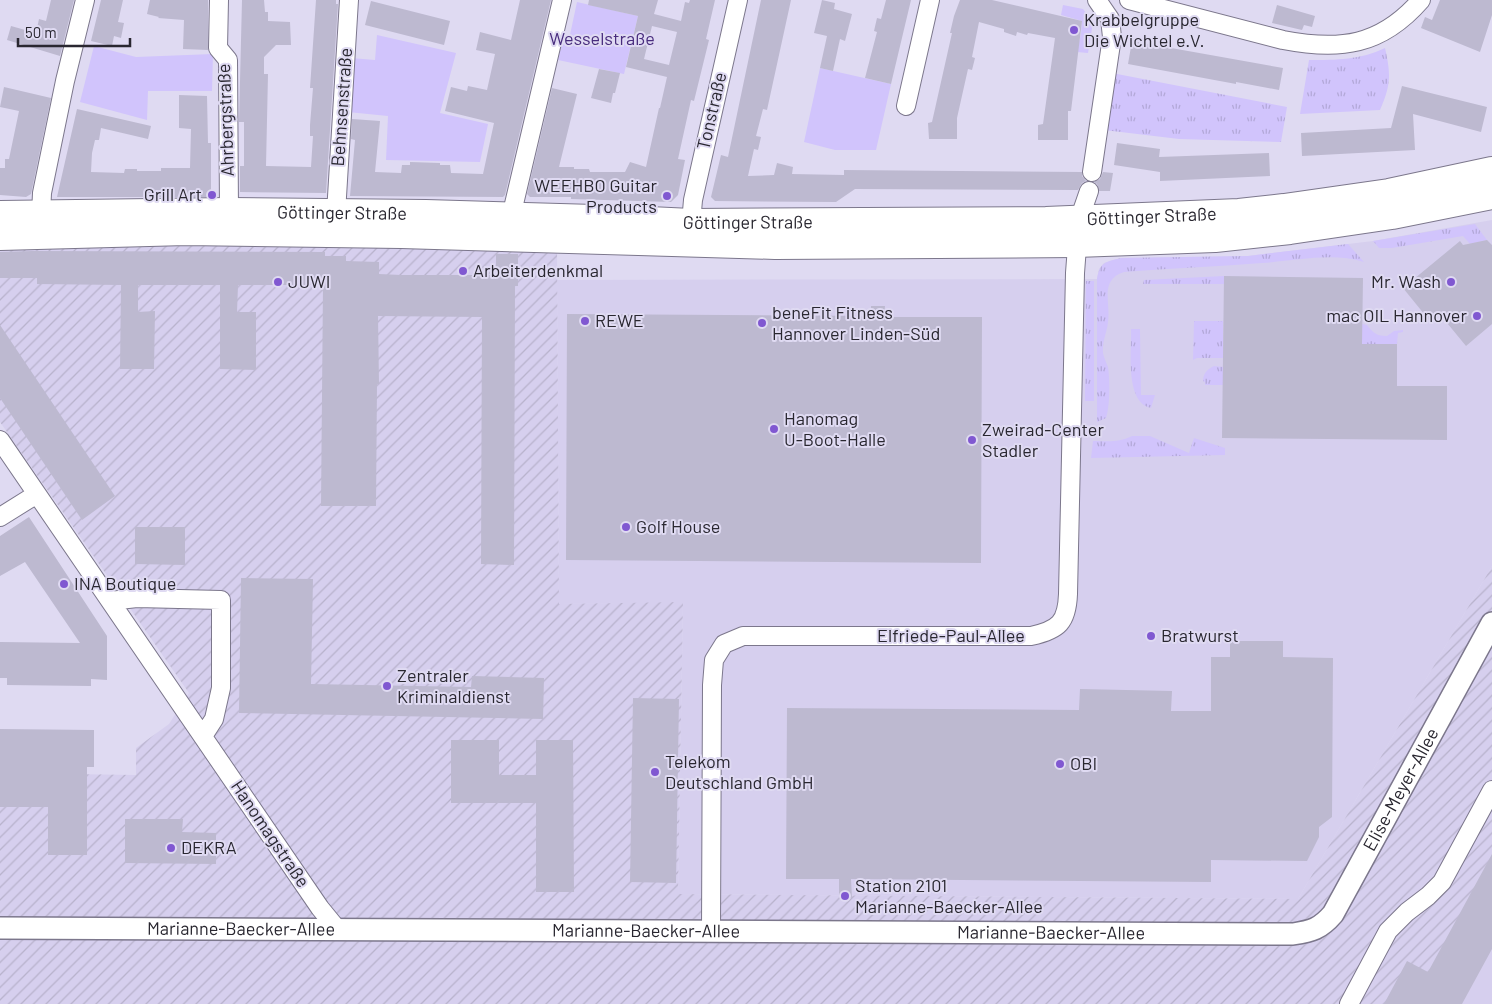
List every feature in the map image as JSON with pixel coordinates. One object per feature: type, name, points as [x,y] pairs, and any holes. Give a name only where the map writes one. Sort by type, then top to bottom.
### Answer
[{"type":"main road","name":"Göttinger Straße","points":[[0,236],[186,231],[401,234],[775,245],[1078,231],[1284,208],[1389,193],[1492,172]]},
{"type":"main road","name":"Göttinger Straße","points":[[0,215],[228,212],[426,214],[691,223],[1046,221],[1078,231],[1215,238],[1290,230],[1392,215],[1492,195]]},
{"type":"street","points":[[41,215],[42,193],[65,81],[85,0]]},
{"type":"street","name":"Ahrbergstraße","points":[[219,0],[218,48],[228,60],[228,212]]},
{"type":"street","name":"Behnsenstraße","points":[[336,213],[349,0]]},
{"type":"street","points":[[514,217],[514,204],[562,0]]},
{"type":"street","name":"Tonstraße","points":[[691,223],[693,200],[738,0]]},
{"type":"street","points":[[906,106],[930,0]]},
{"type":"street","points":[[1130,0],[1284,40],[1308,45],[1329,46],[1351,44],[1382,32],[1400,22],[1421,0]]},
{"type":"street","points":[[1092,172],[1112,37],[1110,19],[1099,3]]},
{"type":"street","name":"Elfriede-Paul-Allee","points":[[711,931],[712,685],[714,660],[724,644],[743,636],[1032,636],[1048,632],[1059,624],[1065,614],[1068,608],[1070,434],[1078,231],[1089,191]]},
{"type":"street","name":"Hanomagstraße","points":[[0,440],[320,908],[338,930]]},
{"type":"street","points":[[0,517],[37,494]]},
{"type":"street","points":[[110,601],[137,598],[221,600],[221,688],[214,719],[203,736]]},
{"type":"street","name":"Elise-Meyer-Allee","points":[[1293,934],[1321,926],[1333,914],[1492,623]]},
{"type":"street","points":[[1349,1004],[1388,931],[1442,882],[1492,790]]},
{"type":"street","name":"Marianne-Baecker-Allee","points":[[0,928],[1293,934]]},
{"type":"shaded area","points":[[1492,220],[1492,566],[1298,899],[678,894],[683,603],[559,604],[557,280],[1097,279],[1099,269],[1104,263],[1121,258],[1248,256],[1373,241]]},
{"type":"shaded area","points":[[557,243],[559,604],[683,602],[678,894],[1298,899],[1492,566],[1492,913],[1442,1004],[0,1004],[0,773],[136,775],[136,748],[169,724],[189,693],[0,422],[0,244]]},
{"type":"shaded area","points":[[1492,913],[1492,1004],[1442,1004]]},
{"type":"green space","name":"Wesselstraße","points":[[577,2],[638,16],[624,74],[558,60],[562,43],[568,44]]},
{"type":"green space","points":[[1063,5],[1083,9],[1093,22],[1088,53],[1077,52],[1082,21],[1061,15]]},
{"type":"green space","points":[[377,35],[456,53],[440,113],[488,124],[480,162],[386,160],[388,116],[348,112],[351,58],[375,60]]},
{"type":"green space","points":[[94,46],[136,57],[213,54],[212,91],[148,91],[147,120],[80,102]]},
{"type":"green space","points":[[1385,48],[1389,79],[1380,110],[1300,114],[1309,60],[1357,57]]},
{"type":"green space","points":[[820,68],[891,84],[876,150],[835,150],[804,142]]},
{"type":"green space","points":[[1112,73],[1287,107],[1281,142],[1179,139],[1104,130]]},
{"type":"green space","points":[[1475,224],[1487,240],[1470,244],[1463,236],[1392,248],[1379,248],[1373,241]]},
{"type":"green space","points":[[1348,244],[1364,262],[1326,257],[1124,272],[1116,276],[1109,286],[1109,315],[1103,349],[1103,355],[1109,372],[1108,407],[1106,418],[1097,422],[1097,279],[1100,269],[1104,264],[1121,258],[1248,256]]},
{"type":"green space","points":[[1224,276],[1224,284],[1143,284],[1144,280]]},
{"type":"green space","points":[[1086,281],[1094,281],[1094,401],[1085,401]]},
{"type":"green space","points":[[1194,321],[1223,321],[1223,358],[1197,358],[1193,360]]},
{"type":"green space","points":[[1362,324],[1367,325],[1378,335],[1387,336],[1394,331],[1403,330],[1403,332],[1398,333],[1397,344],[1362,344]]},
{"type":"green space","points":[[1131,329],[1140,329],[1141,395],[1155,395],[1151,408],[1142,404],[1133,386],[1131,374]]},
{"type":"green space","points":[[1214,366],[1223,367],[1223,385],[1205,385],[1203,378],[1207,370]]},
{"type":"green space","points":[[1132,436],[1150,436],[1189,453],[1194,438],[1225,448],[1225,455],[1091,458],[1093,441],[1117,441]]},
{"type":"building","points":[[51,0],[74,0],[60,56],[7,40],[11,26],[36,33],[39,19],[46,21]]},
{"type":"building","points":[[101,0],[123,0],[118,22],[124,23],[121,38],[114,36],[112,46],[91,41]]},
{"type":"building","points":[[150,0],[208,0],[208,50],[183,49],[184,20],[158,18],[147,14]]},
{"type":"building","points":[[242,0],[264,0],[265,12],[268,12],[268,21],[290,22],[291,45],[276,45],[264,57],[264,74],[268,74],[266,166],[311,167],[313,136],[310,136],[310,125],[313,88],[310,88],[316,0],[336,0],[336,4],[338,4],[326,193],[240,192],[240,166],[244,166],[244,122],[239,122]]},
{"type":"building","points":[[520,0],[551,0],[505,195],[503,197],[350,196],[355,140],[351,139],[352,119],[380,121],[375,172],[401,173],[402,165],[410,165],[410,162],[450,165],[451,173],[483,174],[494,123],[445,111],[451,87],[467,91],[468,86],[487,90],[495,54],[476,50],[480,32],[511,40]]},
{"type":"building","points":[[589,0],[658,0],[654,14],[681,21],[685,2],[689,3],[690,0],[715,0],[706,39],[709,40],[694,101],[691,100],[678,159],[685,160],[678,195],[671,202],[530,197],[527,194],[552,88],[577,94],[559,167],[589,169],[590,172],[625,172],[630,162],[646,167],[667,77],[626,67],[638,16],[588,5]],"holes":[[[652,26],[677,32],[669,65],[644,59]]]},
{"type":"building","points":[[761,0],[791,0],[767,110],[763,109],[756,136],[761,137],[758,150],[754,149],[748,176],[774,175],[777,163],[793,167],[792,174],[844,175],[844,170],[1082,172],[1082,176],[1086,181],[1082,183],[1078,190],[855,189],[836,202],[715,201],[711,197],[721,155],[728,157]]},
{"type":"building","points":[[822,0],[835,3],[834,9],[852,14],[845,41],[840,39],[833,71],[820,68],[827,36],[814,33]]},
{"type":"building","points":[[886,0],[911,0],[891,84],[865,78],[877,32],[874,31],[877,18],[881,19]]},
{"type":"building","points":[[960,0],[992,0],[1082,21],[1071,111],[1068,111],[1068,140],[1038,140],[1038,125],[1043,124],[1055,38],[1017,32],[1016,36],[1004,32],[1004,29],[979,22],[972,57],[975,58],[972,70],[968,69],[957,118],[957,139],[929,139],[928,123],[932,122],[952,33],[950,33]]},
{"type":"building","points":[[1440,0],[1492,0],[1492,15],[1480,52],[1421,28],[1425,17],[1432,20]]},
{"type":"building","points":[[371,1],[450,21],[444,45],[365,25]]},
{"type":"building","points":[[1277,5],[1315,16],[1312,27],[1304,25],[1302,30],[1272,23]]},
{"type":"building","points":[[1132,41],[1283,68],[1279,90],[1128,64]]},
{"type":"building","points":[[599,69],[620,73],[611,103],[591,98]]},
{"type":"building","points":[[1402,86],[1487,107],[1481,132],[1413,114],[1415,150],[1302,156],[1301,133],[1391,128]]},
{"type":"building","points":[[4,87],[51,98],[31,194],[26,197],[0,195],[0,168],[5,168],[5,159],[9,159],[19,111],[0,107]]},
{"type":"building","points":[[179,95],[207,96],[208,143],[211,143],[211,197],[57,197],[77,109],[151,126],[148,139],[101,128],[99,140],[95,140],[92,153],[91,172],[124,173],[125,169],[161,171],[161,168],[190,168],[191,129],[179,128]]},
{"type":"building","points":[[1117,143],[1160,149],[1159,157],[1269,153],[1270,176],[1160,181],[1160,172],[1114,165]]},
{"type":"building","points":[[1103,172],[1113,173],[1110,191],[1099,191],[1097,184],[1094,182],[1100,179]]},
{"type":"building","points":[[1487,240],[1492,245],[1492,324],[1466,346],[1438,312],[1429,320],[1403,288],[1460,241],[1463,245]]},
{"type":"building","points":[[0,252],[325,252],[325,256],[346,256],[346,261],[379,262],[379,274],[401,275],[496,275],[496,254],[518,254],[518,286],[515,286],[514,565],[481,564],[482,317],[378,316],[379,384],[377,384],[376,506],[321,506],[323,285],[238,285],[237,312],[256,312],[256,370],[220,369],[220,285],[138,285],[138,312],[155,311],[154,369],[120,369],[121,285],[37,284],[37,278],[0,278]]},
{"type":"building","points":[[1224,276],[1363,278],[1362,344],[1397,344],[1397,386],[1447,386],[1447,440],[1222,438]]},
{"type":"building","name":"Hanomag U-Boot-Halle","points":[[871,306],[885,306],[884,317],[982,317],[981,563],[566,560],[567,314],[871,316]]},
{"type":"building","points":[[0,325],[115,496],[82,520],[0,398]]},
{"type":"building","points":[[29,517],[107,636],[107,680],[91,679],[91,686],[7,685],[7,678],[0,678],[0,642],[80,643],[25,562],[0,576],[0,536]]},
{"type":"building","points":[[135,527],[185,527],[185,565],[135,564]]},
{"type":"building","points":[[241,578],[313,579],[311,684],[471,687],[472,676],[544,678],[543,719],[239,713]]},
{"type":"building","name":"OBI","points":[[1230,641],[1283,641],[1283,657],[1333,658],[1332,817],[1319,827],[1319,837],[1307,861],[1211,860],[1211,882],[851,879],[852,898],[839,898],[839,879],[786,879],[787,708],[1079,710],[1080,689],[1172,691],[1171,711],[1211,711],[1211,657],[1230,657]]},
{"type":"building","name":"Telekom Deutschland GmbH","points":[[633,698],[679,699],[676,883],[630,882]]},
{"type":"building","points":[[0,729],[94,730],[94,767],[87,767],[87,855],[48,855],[48,807],[0,807]]},
{"type":"building","points":[[451,740],[499,740],[499,775],[536,775],[536,740],[573,740],[574,892],[536,892],[536,803],[451,803]]},
{"type":"building","name":"DEKRA","points":[[125,819],[183,819],[182,832],[216,833],[216,864],[125,863]]},
{"type":"building","points":[[1492,854],[1492,949],[1462,1004],[1384,1004],[1407,961],[1428,972]]},
{"type":"place","name":"Krabbelgruppe Die Wichtel e.V.","points":[[1074,30]]},
{"type":"place","name":"Grill Art","points":[[212,195]]},
{"type":"place","name":"WEEHBO Guitar Products","points":[[667,196]]},
{"type":"place","name":"Arbeiterdenkmal","points":[[463,271]]},
{"type":"place","name":"JUWI","points":[[278,282]]},
{"type":"place","name":"Mr. Wash","points":[[1451,282]]},
{"type":"place","name":"mac OIL Hannover","points":[[1477,316]]},
{"type":"place","name":"REWE","points":[[585,321]]},
{"type":"place","name":"beneFit Fitness Hannover Linden-Süd","points":[[762,323]]},
{"type":"place","name":"Hanomag U-Boot-Halle","points":[[774,429]]},
{"type":"place","name":"Zweirad-Center Stadler","points":[[972,440]]},
{"type":"place","name":"Golf House","points":[[626,527]]},
{"type":"place","name":"INA Boutique","points":[[64,584]]},
{"type":"place","name":"Bratwurst","points":[[1151,636]]},
{"type":"place","name":"Zentraler Kriminaldienst","points":[[387,686]]},
{"type":"place","name":"OBI","points":[[1060,764]]},
{"type":"place","name":"Telekom Deutschland GmbH","points":[[655,772]]},
{"type":"place","name":"DEKRA","points":[[171,848]]},
{"type":"place","name":"Station 2101 Marianne-Baecker-Allee","points":[[845,896]]}]
